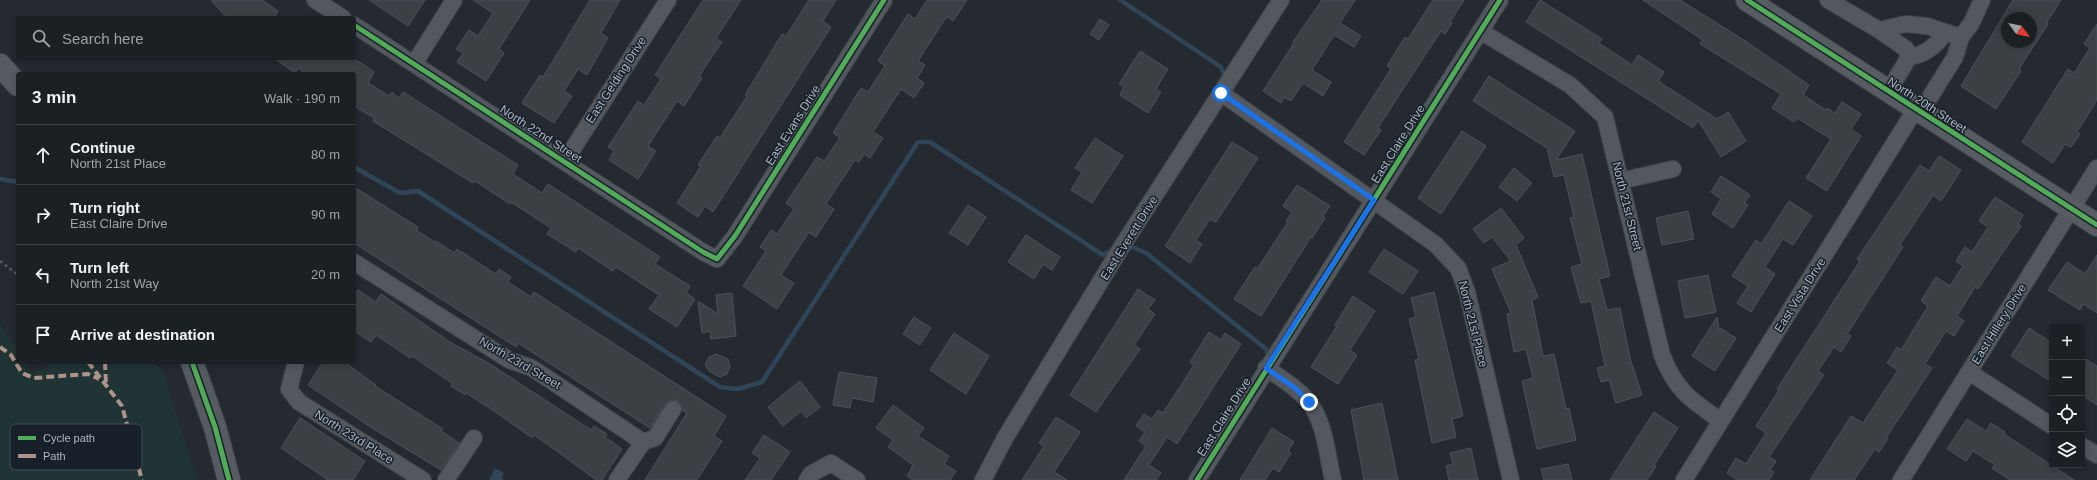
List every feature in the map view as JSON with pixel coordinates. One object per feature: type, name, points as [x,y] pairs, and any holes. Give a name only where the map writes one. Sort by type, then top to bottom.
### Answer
[{"type":"main road","points":[[0,65],[16,83]]},
{"type":"main road","points":[[193,364],[215,427],[229,480]]},
{"type":"street","points":[[315,0],[340,16]]},
{"type":"street","points":[[414,64],[454,0]]},
{"type":"street","name":"East Gelding Drive","points":[[565,161],[668,0]]},
{"type":"street","name":"East Evans Drive","points":[[718,259],[735,236],[884,0]]},
{"type":"street","name":"East Everett Drive","points":[[983,480],[1005,438],[1096,290],[1281,0]]},
{"type":"street","name":"East Claire Drive","points":[[1197,480],[1266,368],[1500,0]]},
{"type":"street","name":"North 20th Street","points":[[1747,0],[1917,111],[2097,225]]},
{"type":"street","points":[[1828,0],[1879,30],[1906,50],[1909,57]]},
{"type":"street","name":"East Vista Drive","points":[[1684,480],[1917,111],[1955,57],[1961,37],[1972,24],[1982,0]]},
{"type":"street","points":[[1879,30],[1906,24],[1927,26],[1961,37]]},
{"type":"street","name":"North 22nd Street","points":[[356,26],[703,252],[718,259]]},
{"type":"street","name":"North 21st Street","points":[[1480,31],[1570,85],[1605,117],[1662,356],[1668,372],[1686,396],[1721,421]]},
{"type":"street","points":[[1909,57],[1920,56],[1937,44],[1945,33]]},
{"type":"street","points":[[1926,51],[1946,70]]},
{"type":"street","points":[[1888,92],[1909,57]]},
{"type":"street","name":"North 21st Place","points":[[1221,93],[1435,244],[1458,268],[1467,292],[1511,480]]},
{"type":"street","name":"East Hillery Drive","points":[[1901,480],[2097,168]]},
{"type":"street","points":[[1620,181],[1673,169]]},
{"type":"street","name":"North 23rd Street","points":[[356,265],[509,360],[532,368],[643,442]]},
{"type":"street","name":"North 23rd Place","points":[[295,364],[289,389],[299,402],[423,480]]},
{"type":"street","points":[[1266,368],[1295,388],[1309,402],[1318,419],[1333,480]]},
{"type":"street","points":[[1969,372],[2049,424]]},
{"type":"street","points":[[617,480],[643,442],[655,438],[673,409]]},
{"type":"street","points":[[446,480],[474,438]]},
{"type":"street","points":[[2085,448],[2097,455]]},
{"type":"street","points":[[808,480],[811,474],[832,463],[858,480]]},
{"type":"path","points":[[0,261],[16,273]]},
{"type":"shaded area","points":[[0,324],[16,349],[16,364],[26,364],[33,374],[49,364],[157,364],[163,372],[197,480],[0,480]]},
{"type":"water","points":[[495,468],[504,473],[502,476],[503,480],[489,480]]},
{"type":"building","points":[[211,0],[262,0],[278,11],[275,16],[225,16]]},
{"type":"building","points":[[369,0],[425,0],[408,26]]},
{"type":"building","points":[[473,0],[530,0],[499,49],[504,53],[486,81],[457,62],[463,53],[456,49],[469,30],[478,36],[493,13]]},
{"type":"building","points":[[590,0],[620,0],[601,33],[608,38],[587,75],[578,69],[564,91],[572,96],[554,123],[522,103],[540,75],[543,77]]},
{"type":"building","points":[[703,0],[741,0],[716,38],[722,42],[699,76],[702,78],[684,106],[677,101],[648,146],[656,151],[638,179],[609,160],[614,151],[608,147],[638,101],[644,105],[661,79],[655,75]]},
{"type":"building","points":[[809,0],[836,0],[823,21],[831,27],[713,212],[705,206],[698,217],[677,203],[701,166],[698,165],[717,136],[720,138],[747,96],[745,95],[782,34],[786,36]]},
{"type":"building","points":[[927,0],[967,0],[953,21],[947,16],[918,61],[925,65],[917,78],[924,83],[914,98],[901,89],[873,132],[883,138],[870,158],[864,154],[859,162],[855,160],[826,204],[834,209],[816,237],[809,232],[781,275],[794,283],[777,309],[743,286],[766,251],[760,247],[771,230],[777,234],[794,209],[786,203],[817,157],[824,161],[840,138],[833,133],[861,88],[868,92],[885,66],[878,61],[908,14],[915,19]]},
{"type":"building","points":[[1322,0],[1355,0],[1340,23],[1361,36],[1354,47],[1334,35],[1312,70],[1331,82],[1323,96],[1303,83],[1291,101],[1284,97],[1281,103],[1263,91],[1294,43],[1293,42]]},
{"type":"building","points":[[1433,0],[1464,0],[1450,22],[1452,23],[1445,34],[1441,31],[1403,89],[1378,128],[1381,130],[1364,155],[1344,142],[1391,69],[1387,66],[1405,37],[1408,39]]},
{"type":"building","points":[[1540,0],[1602,39],[1599,43],[1632,65],[1638,55],[1664,72],[1658,81],[1717,119],[1728,112],[1746,141],[1721,157],[1698,120],[1693,128],[1526,22]]},
{"type":"building","points":[[1643,0],[1680,0],[1747,42],[1809,85],[1803,95],[1826,110],[1827,108],[1835,113],[1842,102],[1861,114],[1851,129],[1861,136],[1827,191],[1806,178],[1831,139],[1797,118],[1794,122],[1772,108],[1781,94],[1700,44],[1703,40]]},
{"type":"building","points":[[2013,0],[2061,0],[2047,22],[2048,24],[2037,41],[2037,12],[2006,12]]},
{"type":"building","points":[[1100,19],[1109,25],[1099,40],[1090,34]]},
{"type":"building","points":[[2001,20],[2001,48],[2033,48],[2019,69],[2021,71],[1996,109],[1961,86]]},
{"type":"building","points":[[2097,24],[2097,100],[2077,132],[2080,134],[2071,147],[2065,144],[2053,163],[2022,142],[2068,69],[2074,73],[2090,48],[2084,44]]},
{"type":"building","points":[[1140,51],[1168,69],[1156,89],[1161,92],[1148,113],[1120,95],[1124,87],[1119,84]]},
{"type":"building","points":[[277,60],[354,60],[361,63],[374,72],[368,83],[389,96],[392,92],[399,98],[403,92],[518,165],[513,174],[542,193],[548,184],[660,257],[655,264],[690,286],[686,293],[695,299],[677,327],[649,309],[659,295],[616,267],[613,271],[578,248],[576,252],[547,234],[551,228],[511,202],[510,204],[475,181],[473,183],[373,121],[374,118],[356,107],[356,72],[304,72],[298,68],[296,72]]},
{"type":"building","points":[[1489,76],[1575,131],[1556,160],[1582,154],[1610,276],[1599,279],[1607,310],[1620,308],[1630,358],[1642,395],[1616,403],[1609,380],[1601,382],[1597,368],[1605,366],[1591,301],[1581,303],[1571,267],[1582,264],[1570,218],[1574,217],[1564,175],[1554,177],[1547,148],[1473,101]]},
{"type":"building","points":[[1462,131],[1486,146],[1441,214],[1418,198]]},
{"type":"building","points":[[1095,138],[1123,156],[1092,203],[1071,190],[1082,172],[1075,168]]},
{"type":"building","points":[[1232,142],[1258,158],[1216,222],[1210,219],[1196,240],[1202,244],[1190,263],[1165,246]]},
{"type":"building","points":[[1939,156],[1961,170],[1941,201],[1933,195],[1900,245],[1903,247],[1847,334],[1851,336],[1841,352],[1834,347],[1818,371],[1824,375],[1769,457],[1776,461],[1770,470],[1774,472],[1769,480],[1737,480],[1727,473],[1736,458],[1746,464],[1766,433],[1756,426],[1779,390],[1777,389],[1860,261],[1857,259],[1920,165],[1929,171]]},
{"type":"building","points":[[1514,168],[1532,183],[1517,201],[1499,187]]},
{"type":"building","points":[[1721,176],[1750,195],[1744,203],[1748,205],[1733,228],[1712,214],[1721,199],[1711,192]]},
{"type":"building","points":[[1297,185],[1330,206],[1323,216],[1325,218],[1312,238],[1311,237],[1261,316],[1234,299],[1255,267],[1257,269],[1288,222],[1286,221],[1292,212],[1283,206]]},
{"type":"building","points":[[356,188],[418,227],[416,230],[454,253],[457,249],[496,274],[499,269],[511,277],[508,282],[531,297],[534,292],[726,416],[714,436],[722,441],[697,480],[645,480],[687,413],[682,410],[682,405],[678,401],[673,400],[665,404],[650,428],[518,343],[516,347],[356,244]]},
{"type":"building","points":[[1995,197],[2023,215],[2018,224],[2021,226],[1978,289],[1975,287],[1957,316],[1964,321],[1954,336],[1946,331],[1925,364],[1932,368],[1886,438],[1888,439],[1879,452],[1875,449],[1854,480],[1810,480],[1851,416],[1863,423],[1898,370],[1887,363],[1897,347],[1901,350],[1928,306],[1921,301],[1936,277],[1950,286],[1963,266],[1956,261],[1965,247],[1972,252],[1988,227],[1979,221]]},
{"type":"building","points":[[1789,201],[1812,216],[1793,245],[1783,239],[1765,267],[1775,274],[1751,312],[1737,303],[1748,286],[1732,276],[1756,240],[1761,244]]},
{"type":"building","points":[[968,205],[986,217],[968,245],[949,233]]},
{"type":"building","points":[[1501,208],[1524,238],[1516,245],[1538,297],[1532,300],[1543,356],[1554,354],[1566,409],[1569,408],[1576,440],[1537,449],[1522,381],[1533,378],[1526,349],[1514,352],[1507,314],[1511,313],[1492,269],[1511,261],[1492,237],[1484,243],[1473,229]]},
{"type":"building","points":[[1688,211],[1694,239],[1662,245],[1656,218]]},
{"type":"building","points":[[1026,235],[1060,257],[1052,270],[1043,264],[1034,279],[1008,262]]},
{"type":"building","points":[[1384,249],[1418,271],[1403,294],[1369,272]]},
{"type":"building","points":[[2097,255],[2097,313],[2083,304],[2080,310],[2048,290],[2067,262],[2085,274]]},
{"type":"building","points":[[1708,275],[1716,312],[1685,318],[1678,281]]},
{"type":"building","points":[[1138,289],[1155,300],[1148,309],[1155,314],[1134,345],[1140,349],[1096,412],[1070,395]]},
{"type":"building","points":[[358,290],[376,302],[381,294],[450,342],[490,364],[591,430],[594,426],[607,434],[605,437],[622,449],[602,480],[596,480],[534,435],[532,438],[466,393],[465,395],[451,386],[453,384],[412,356],[410,358],[376,335],[371,342],[356,332],[356,293]]},
{"type":"building","points":[[1434,292],[1463,416],[1452,419],[1456,437],[1432,443],[1415,360],[1419,359],[1409,319],[1416,317],[1411,298]]},
{"type":"building","points":[[732,293],[736,336],[711,339],[710,331],[702,333],[698,301],[718,314],[716,295]]},
{"type":"building","points":[[1353,296],[1375,311],[1350,350],[1357,355],[1338,384],[1311,367],[1337,326],[1335,325]]},
{"type":"building","points":[[914,317],[931,328],[920,345],[903,334]]},
{"type":"building","points":[[1717,317],[1719,330],[1720,328],[1736,338],[1715,371],[1692,356]]},
{"type":"building","points":[[2029,328],[2049,341],[2049,380],[2011,356]]},
{"type":"building","points":[[1209,332],[1221,340],[1225,333],[1241,344],[1177,444],[1167,437],[1149,465],[1161,473],[1156,480],[1124,480],[1146,446],[1139,441],[1145,432],[1136,426],[1144,414],[1152,419],[1158,410],[1163,413],[1194,365],[1190,362]]},
{"type":"building","points":[[954,333],[989,356],[966,394],[930,370]]},
{"type":"building","points":[[716,354],[728,359],[730,366],[727,374],[720,377],[710,372],[705,365],[709,357]]},
{"type":"building","points":[[2085,359],[2097,366],[2097,405],[2085,397]]},
{"type":"building","points":[[322,364],[347,364],[376,385],[375,386],[443,429],[441,431],[459,443],[441,470],[372,428],[308,385]]},
{"type":"building","points":[[839,372],[877,378],[873,402],[852,398],[850,408],[833,405]]},
{"type":"building","points":[[800,381],[820,407],[806,418],[801,411],[783,426],[768,407]]},
{"type":"building","points":[[1382,403],[1398,480],[1364,480],[1351,410]]},
{"type":"building","points":[[893,405],[924,428],[918,436],[949,456],[944,464],[956,471],[950,480],[913,480],[907,476],[913,465],[888,447],[893,440],[876,428]]},
{"type":"building","points":[[1654,412],[1678,428],[1654,465],[1656,466],[1647,480],[1610,480]]},
{"type":"building","points":[[1056,417],[1080,432],[1054,472],[1067,480],[1022,480],[1044,446],[1039,443]]},
{"type":"building","points":[[300,418],[365,461],[353,480],[328,480],[281,448]]},
{"type":"building","points":[[1967,419],[1986,431],[1991,423],[2005,432],[2004,434],[2049,464],[2049,468],[2056,468],[2074,480],[2010,480],[1992,468],[1995,465],[1973,451],[1966,461],[1947,449]]},
{"type":"building","points":[[1272,428],[1294,442],[1288,451],[1291,453],[1279,472],[1273,468],[1265,480],[1240,480]]},
{"type":"building","points":[[764,435],[790,452],[771,480],[745,480],[760,458],[752,453]]},
{"type":"building","points":[[1471,448],[1478,480],[1449,480],[1446,466],[1453,464],[1450,453]]},
{"type":"building","points":[[1568,464],[1572,480],[1544,480],[1541,469]]},
{"type":"waterway","points":[[1120,0],[1221,67],[1226,79]]},
{"type":"waterway","points":[[356,168],[400,193],[418,191],[720,387],[738,389],[762,382],[918,142],[930,142],[1103,255],[1114,249]]},
{"type":"waterway","points":[[0,179],[16,182]]},
{"type":"waterway","points":[[1126,244],[1146,253],[1266,349],[1270,358]]},
{"type":"marked path","points":[[0,347],[11,355],[16,363]]},
{"type":"marked path","points":[[16,364],[22,373],[34,378],[88,374],[99,379]]},
{"type":"marked path","points":[[90,364],[122,406],[127,424]]},
{"type":"marked path","points":[[105,364],[106,384]]},
{"type":"marked path","points":[[139,470],[142,480]]},
{"type":"cycle path","points":[[356,26],[703,252],[717,259],[735,236],[884,0]]},
{"type":"cycle path","points":[[1197,480],[1500,0]]},
{"type":"cycle path","points":[[1747,0],[2097,225]]},
{"type":"cycle path","points":[[193,364],[215,427],[229,480]]},
{"type":"route","points":[[1221,93],[1374,200],[1266,368],[1295,388],[1309,402]]}]
